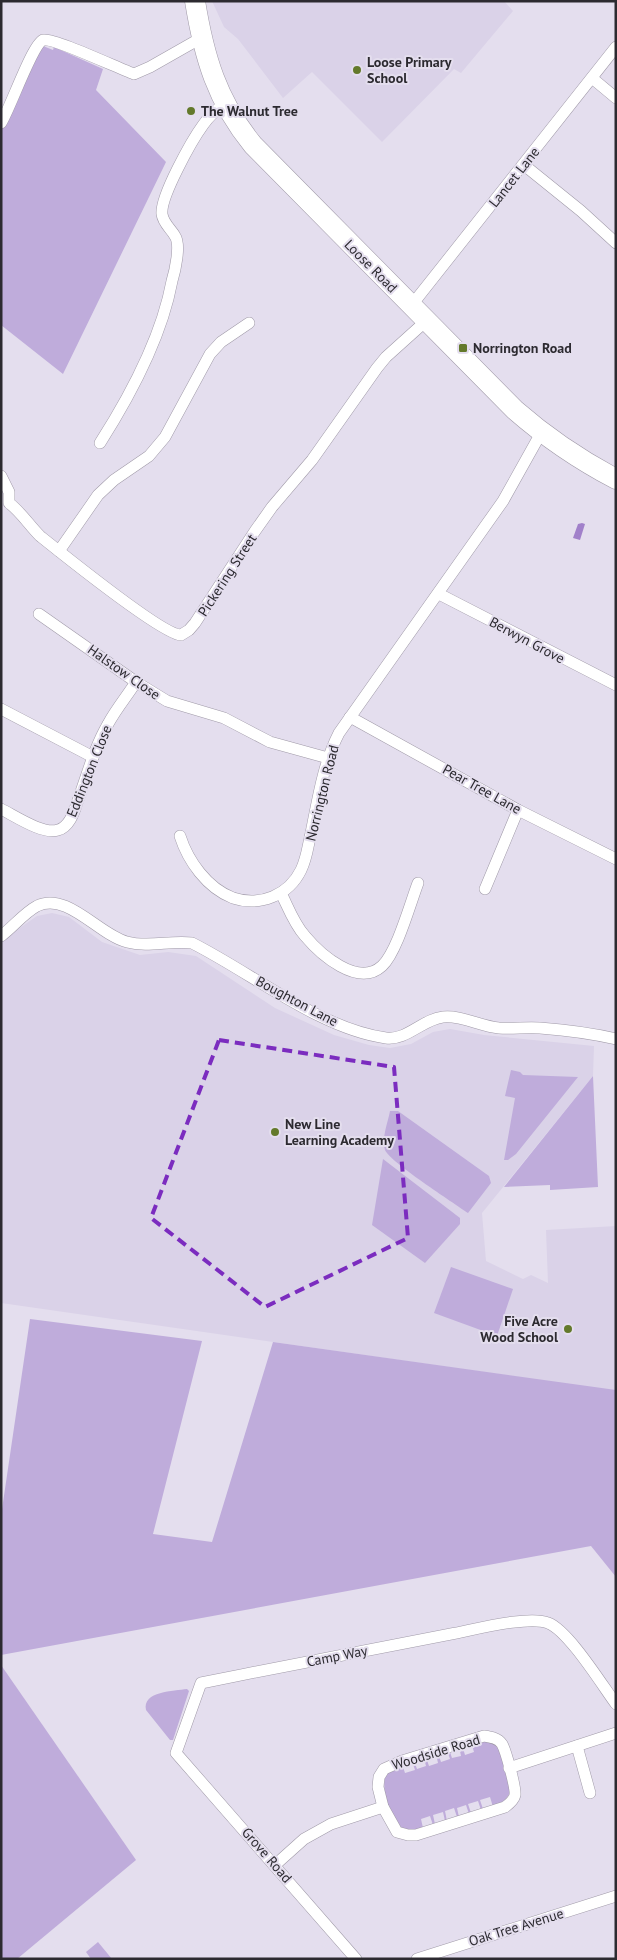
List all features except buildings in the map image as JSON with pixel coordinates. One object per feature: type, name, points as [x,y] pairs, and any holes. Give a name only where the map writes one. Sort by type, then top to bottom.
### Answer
[{"type":"highway","name":"Loose Road","points":[[195,1],[210,70],[224,104],[263,157],[515,410],[541,433],[577,458],[616,479]]},
{"type":"street","points":[[1,123],[29,61],[43,40],[63,45],[134,74],[194,42],[202,40]]},
{"type":"street","name":"Lancet Lane","points":[[411,306],[616,47]]},
{"type":"street","points":[[592,78],[616,98]]},
{"type":"street","points":[[100,443],[119,411],[150,350],[172,284],[178,242],[163,218],[162,210],[166,196],[178,169],[202,125],[224,104]]},
{"type":"street","points":[[524,165],[616,244]]},
{"type":"street","name":"Pickering Street","points":[[1,476],[9,492],[5,505],[18,510],[40,536],[150,619],[174,634],[184,633],[195,623],[261,523],[312,460],[382,362],[426,321]]},
{"type":"street","points":[[59,551],[98,495],[114,480],[149,456],[165,437],[210,354],[221,342],[248,323]]},
{"type":"street","name":"Norrington Road","points":[[180,836],[189,860],[213,886],[226,895],[241,900],[258,901],[281,893],[296,878],[304,863],[328,758],[339,733],[439,594],[502,501],[541,433]]},
{"type":"street","name":"Berwyn Grove","points":[[439,594],[616,685]]},
{"type":"street","name":"Halstow Close","points":[[39,614],[166,702],[219,716],[270,742],[328,758]]},
{"type":"street","name":"Eddington Close","points":[[1,809],[47,830],[59,830],[70,821],[108,722],[136,682]]},
{"type":"street","points":[[1,709],[93,757]]},
{"type":"street","name":"Pear Tree Lane","points":[[350,717],[518,810],[616,859]]},
{"type":"street","points":[[485,889],[518,810]]},
{"type":"street","points":[[281,893],[303,935],[325,958],[347,970],[366,974],[381,967],[391,954],[418,883]]},
{"type":"street","name":"Boughton Lane","points":[[1,936],[36,906],[47,903],[63,904],[125,942],[138,945],[178,941],[192,943],[322,1017],[375,1036],[390,1039],[405,1034],[428,1021],[442,1017],[453,1017],[498,1028],[540,1028],[616,1039]]},
{"type":"street","name":"Camp Way","points":[[176,1753],[200,1683],[536,1620],[547,1622],[562,1632],[616,1704]]},
{"type":"street","points":[[510,1768],[616,1733]]},
{"type":"street","name":"Woodside Road","points":[[484,1736],[495,1738],[502,1744],[510,1768],[515,1795],[505,1807],[408,1836],[397,1832],[383,1807],[378,1787],[379,1777],[384,1769],[402,1761],[484,1736]]},
{"type":"street","points":[[577,1746],[590,1793]]},
{"type":"street","name":"Grove Road","points":[[176,1753],[356,1959]]},
{"type":"street","points":[[275,1865],[304,1839],[331,1824],[383,1807]]},
{"type":"street","name":"Oak Tree Avenue","points":[[417,1959],[616,1896]]},
{"type":"highlighted area","points":[[219,1040],[394,1067],[408,1238],[265,1307],[151,1218]]},
{"type":"shaded area","name":"Loose Primary School","points":[[212,1],[504,1],[513,11],[461,73],[454,69],[382,142],[312,72],[283,98],[238,39],[224,27]]},
{"type":"shaded area","points":[[43,46],[53,50],[54,47],[103,69],[96,90],[166,162],[63,374],[1,325],[1,123]]},
{"type":"shaded area","points":[[578,524],[585,524],[580,540],[573,538]]},
{"type":"shaded area","name":"New Line Learning Academy","points":[[52,913],[69,917],[102,942],[140,955],[168,952],[196,956],[275,1008],[334,1035],[369,1045],[390,1048],[411,1044],[433,1032],[450,1029],[484,1035],[594,1046],[593,1076],[482,1213],[486,1261],[523,1279],[531,1275],[548,1283],[546,1230],[616,1226],[616,1391],[1,1303],[1,941],[37,916]]},
{"type":"shaded area","points":[[511,1070],[520,1072],[523,1075],[578,1077],[516,1154],[508,1160],[504,1160],[515,1098],[505,1096]]},
{"type":"shaded area","points":[[593,1076],[598,1187],[550,1190],[550,1185],[504,1187]]},
{"type":"shaded area","points":[[390,1111],[398,1111],[489,1176],[491,1183],[468,1213],[389,1156],[384,1146],[384,1136]]},
{"type":"shaded area","points":[[383,1159],[460,1218],[460,1224],[425,1263],[372,1225]]},
{"type":"shaded area","points":[[451,1267],[513,1289],[497,1336],[434,1313]]},
{"type":"shaded area","points":[[30,1319],[202,1341],[153,1534],[212,1542],[273,1342],[616,1390],[616,1577],[591,1546],[1,1655],[1,1516]]},
{"type":"shaded area","points":[[1,1665],[136,1860],[17,1959],[1,1959]]},
{"type":"shaded area","points":[[187,1689],[189,1691],[173,1740],[170,1740],[146,1710],[146,1704],[149,1699],[160,1693]]},
{"type":"shaded area","points":[[482,1739],[498,1745],[513,1786],[505,1799],[493,1807],[490,1797],[480,1800],[483,1809],[481,1810],[478,1801],[468,1804],[471,1813],[469,1814],[466,1805],[457,1808],[459,1817],[457,1817],[454,1808],[445,1811],[447,1821],[445,1821],[443,1812],[433,1815],[435,1824],[433,1825],[430,1816],[421,1819],[423,1828],[420,1829],[408,1830],[400,1827],[393,1817],[385,1795],[385,1781],[389,1772],[402,1764],[405,1773],[415,1770],[412,1761],[414,1761],[417,1769],[426,1766],[424,1758],[426,1757],[429,1766],[438,1763],[436,1754],[438,1753],[441,1762],[450,1759],[447,1750],[449,1749],[452,1758],[461,1756],[459,1746],[462,1745],[465,1755],[474,1752],[471,1742]]},
{"type":"shaded area","points":[[98,1942],[112,1959],[91,1959],[86,1952]]},
{"type":"place","name":"Loose Primary School","points":[[357,70]]},
{"type":"place","name":"The Walnut Tree","points":[[191,111]]},
{"type":"place","name":"Norrington Road","points":[[463,348]]},
{"type":"place","name":"New Line Learning Academy","points":[[275,1132]]},
{"type":"place","name":"Five Acre Wood School","points":[[568,1329]]}]
